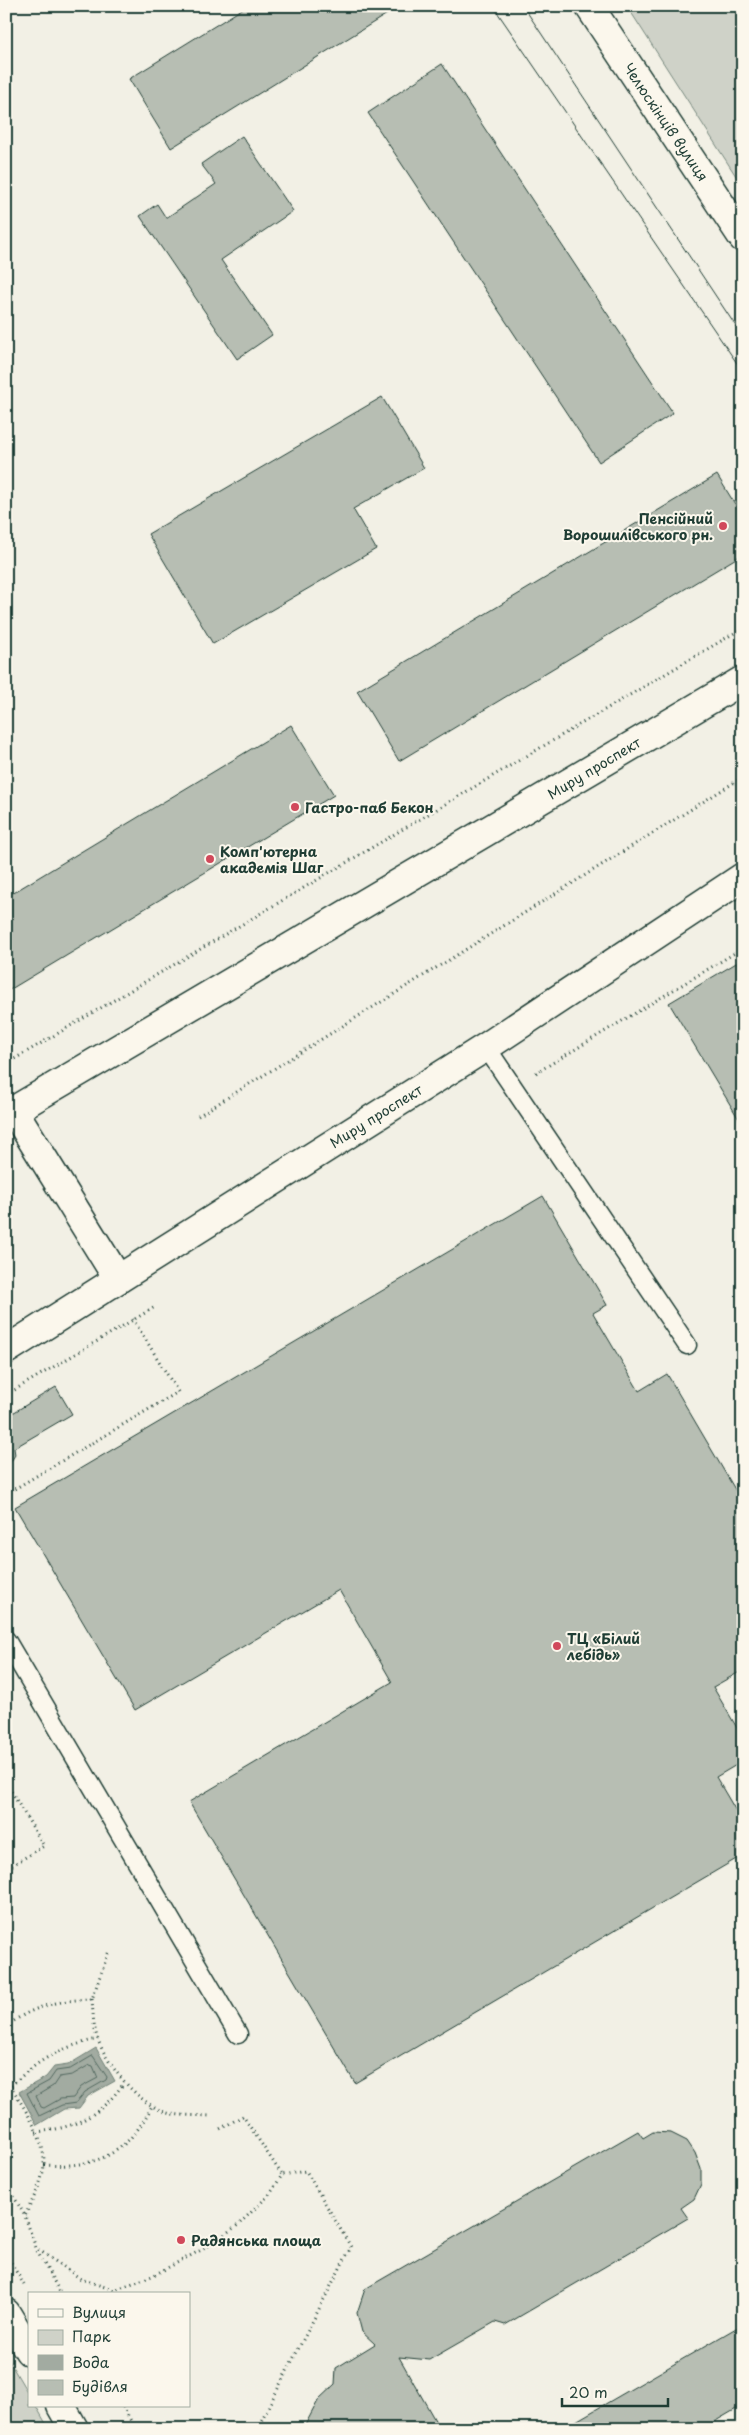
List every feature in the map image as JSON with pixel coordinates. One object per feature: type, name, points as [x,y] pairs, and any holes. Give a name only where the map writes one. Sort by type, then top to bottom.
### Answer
[{"type":"main road","name":"Челюскінців вулиця","points":[[589,6],[743,238]]},
{"type":"main road","name":"Миру проспект","points":[[10,1113],[743,680]]},
{"type":"main road","name":"Миру проспект","points":[[6,1350],[486,1047],[743,877]]},
{"type":"main road","points":[[10,1113],[118,1279]]},
{"type":"main road","points":[[6,2313],[28,2349]]},
{"type":"main road","points":[[62,2408],[74,2429]]},
{"type":"lane","points":[[486,1047],[687,1346]]},
{"type":"lane","points":[[6,1640],[238,2034]]},
{"type":"path","points":[[6,1064],[743,628]]},
{"type":"path","points":[[198,1116],[743,777]]},
{"type":"path","points":[[514,1087],[743,948]]},
{"type":"path","points":[[6,1395],[155,1307]]},
{"type":"path","points":[[6,1494],[178,1392],[133,1319]]},
{"type":"path","points":[[6,1783],[44,1846],[6,1869]]},
{"type":"path","points":[[109,1952],[92,1999],[93,2020],[98,2039],[124,2084],[152,2106],[170,2114],[210,2116]]},
{"type":"path","points":[[6,2027],[28,2012],[46,2005],[92,1999]]},
{"type":"path","points":[[11,2086],[28,2069],[48,2055],[79,2043],[98,2039]]},
{"type":"path","points":[[6,2083],[11,2086],[43,2148],[44,2165],[40,2183],[25,2216]]},
{"type":"path","points":[[36,2132],[60,2130],[86,2119],[112,2100],[124,2084]]},
{"type":"path","points":[[44,2165],[68,2166],[88,2164],[105,2157],[133,2136],[144,2123],[152,2106]]},
{"type":"path","points":[[218,2130],[243,2116],[282,2175]]},
{"type":"path","points":[[36,2248],[80,2279],[114,2290],[152,2276],[205,2248],[238,2225],[270,2194],[282,2175],[306,2171],[351,2246],[257,2429]]},
{"type":"path","points":[[6,2183],[25,2216],[36,2248],[60,2292]]},
{"type":"path","points":[[6,2254],[24,2286]]},
{"type":"path","points":[[124,2408],[135,2429]]},
{"type":"green space","points":[[627,6],[743,6],[743,187]]},
{"type":"green space","points":[[6,2356],[28,2393],[28,2408],[37,2408],[49,2429],[6,2429]]},
{"type":"water","points":[[96,2048],[115,2081],[88,2096],[79,2108],[64,2109],[37,2125],[19,2092],[46,2077],[54,2067],[68,2065]]},
{"type":"building","points":[[247,6],[400,6],[171,148],[129,79]]},
{"type":"building","points":[[442,64],[673,413],[599,462],[368,113]]},
{"type":"building","points":[[242,136],[293,211],[221,260],[272,335],[237,359],[140,216],[157,204],[166,218],[216,184],[201,164]]},
{"type":"building","points":[[382,397],[424,468],[353,509],[376,549],[213,644],[148,534]]},
{"type":"building","points":[[717,475],[743,517],[743,554],[399,761],[357,691]]},
{"type":"building","points":[[291,725],[334,795],[6,992],[6,897]]},
{"type":"building","points":[[743,959],[743,1126],[669,1003]]},
{"type":"building","name":"ТЦ «Білий лебідь»","points":[[543,1196],[607,1305],[593,1313],[639,1391],[667,1374],[743,1503],[743,1670],[713,1687],[743,1738],[743,1761],[716,1777],[743,1823],[743,1855],[355,2083],[189,1802],[392,1682],[339,1590],[135,1710],[15,1507]]},
{"type":"building","points":[[56,1387],[72,1414],[14,1448],[15,1455],[6,1469],[6,1417]]},
{"type":"building","points":[[638,2131],[643,2138],[653,2132],[671,2133],[687,2141],[695,2153],[701,2169],[701,2184],[694,2199],[681,2208],[688,2218],[505,2325],[495,2322],[429,2360],[399,2357],[440,2429],[303,2429],[319,2399],[335,2384],[336,2368],[375,2344],[362,2332],[357,2313],[365,2289]]},
{"type":"building","points":[[743,2324],[743,2405],[702,2429],[564,2428]]},
{"type":"tram line","points":[[493,6],[743,372]]},
{"type":"tram line","points":[[523,6],[743,337]]},
{"type":"place","name":"Пенсійний Ворошилівського рн.","points":[[723,526]]},
{"type":"place","name":"Гастро-паб Бекон","points":[[295,807]]},
{"type":"place","name":"Комп'ютерна академія Шаг","points":[[210,859]]},
{"type":"place","name":"ТЦ «Білий лебідь»","points":[[557,1646]]},
{"type":"place","name":"Радянська площа","points":[[181,2240]]}]
